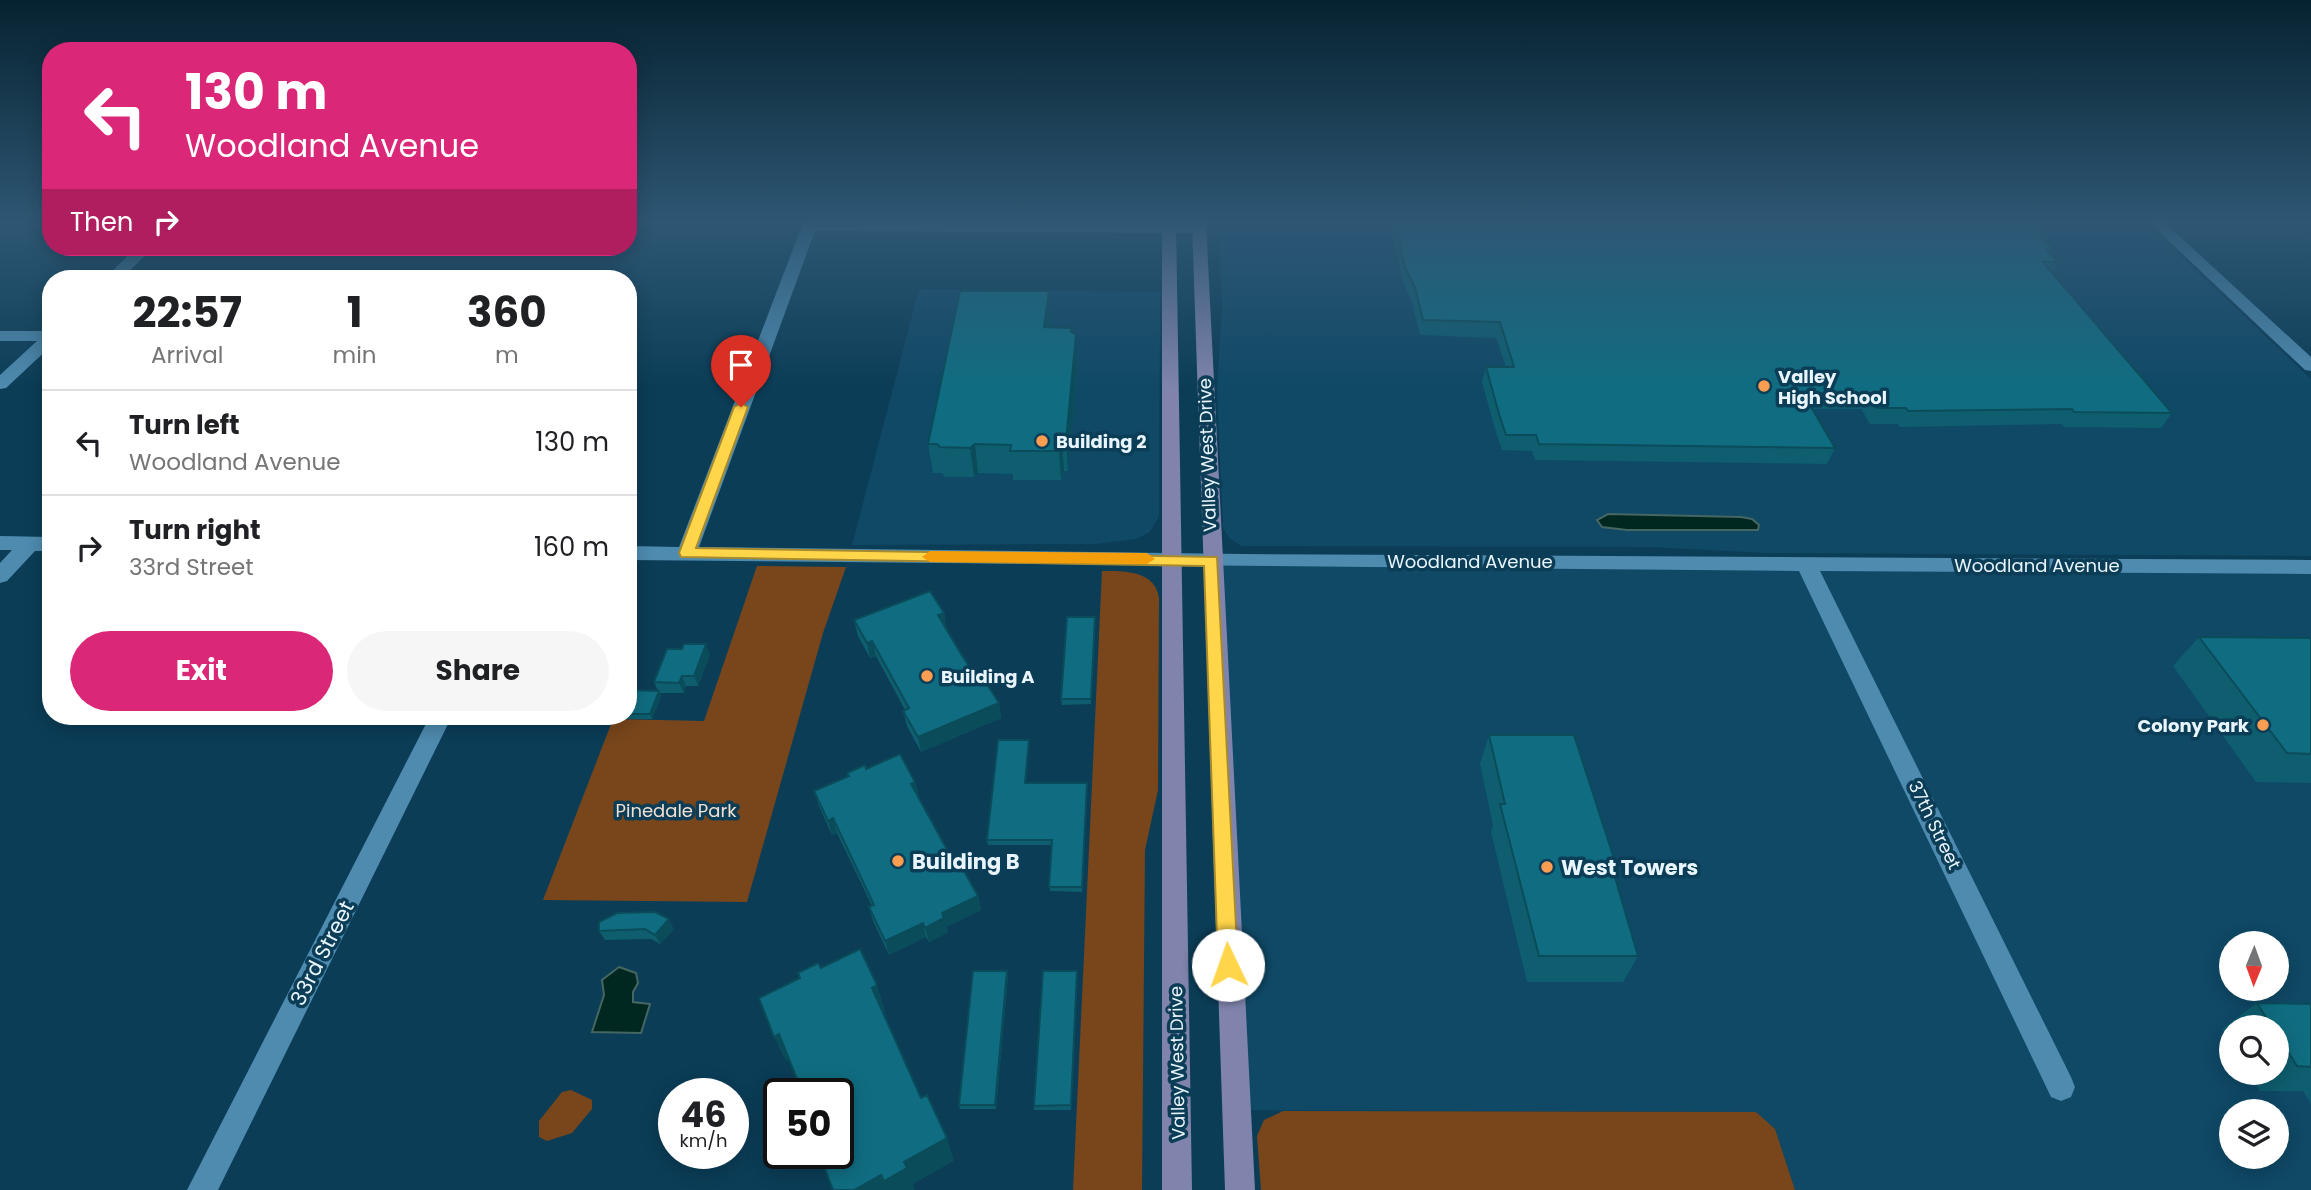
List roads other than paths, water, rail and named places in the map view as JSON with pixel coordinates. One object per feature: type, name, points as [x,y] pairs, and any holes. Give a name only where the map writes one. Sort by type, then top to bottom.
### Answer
[{"type":"main road","name":"Valley West Drive","points":[[1169,279],[1178,1190]]},
{"type":"main road","name":"Valley West Drive","points":[[1201,279],[1240,1190]]},
{"type":"street","points":[[687,553],[789,279]]},
{"type":"street","points":[[2217,279],[2311,366]]},
{"type":"street","points":[[0,336],[42,336]]},
{"type":"street","points":[[0,384],[42,344]]},
{"type":"street","points":[[0,543],[42,544]]},
{"type":"street","points":[[0,576],[29,544]]},
{"type":"street","name":"Woodland Avenue","points":[[637,553],[1211,561],[2311,567]]},
{"type":"street","name":"37th Street","points":[[1806,564],[2061,1087]]},
{"type":"street","name":"33rd Street","points":[[202,1190],[436,725]]},
{"type":"place","name":"Valley High School","points":[[1764,386]]},
{"type":"place","name":"Building 2","points":[[1042,441]]},
{"type":"place","name":"Building A","points":[[927,676]]},
{"type":"place","name":"Colony Park","points":[[2263,725]]},
{"type":"place","name":"Building B","points":[[898,861]]},
{"type":"place","name":"West Towers","points":[[1547,867]]},
{"type":"park label","name":"Pinedale Park","points":[[676,810]]}]
